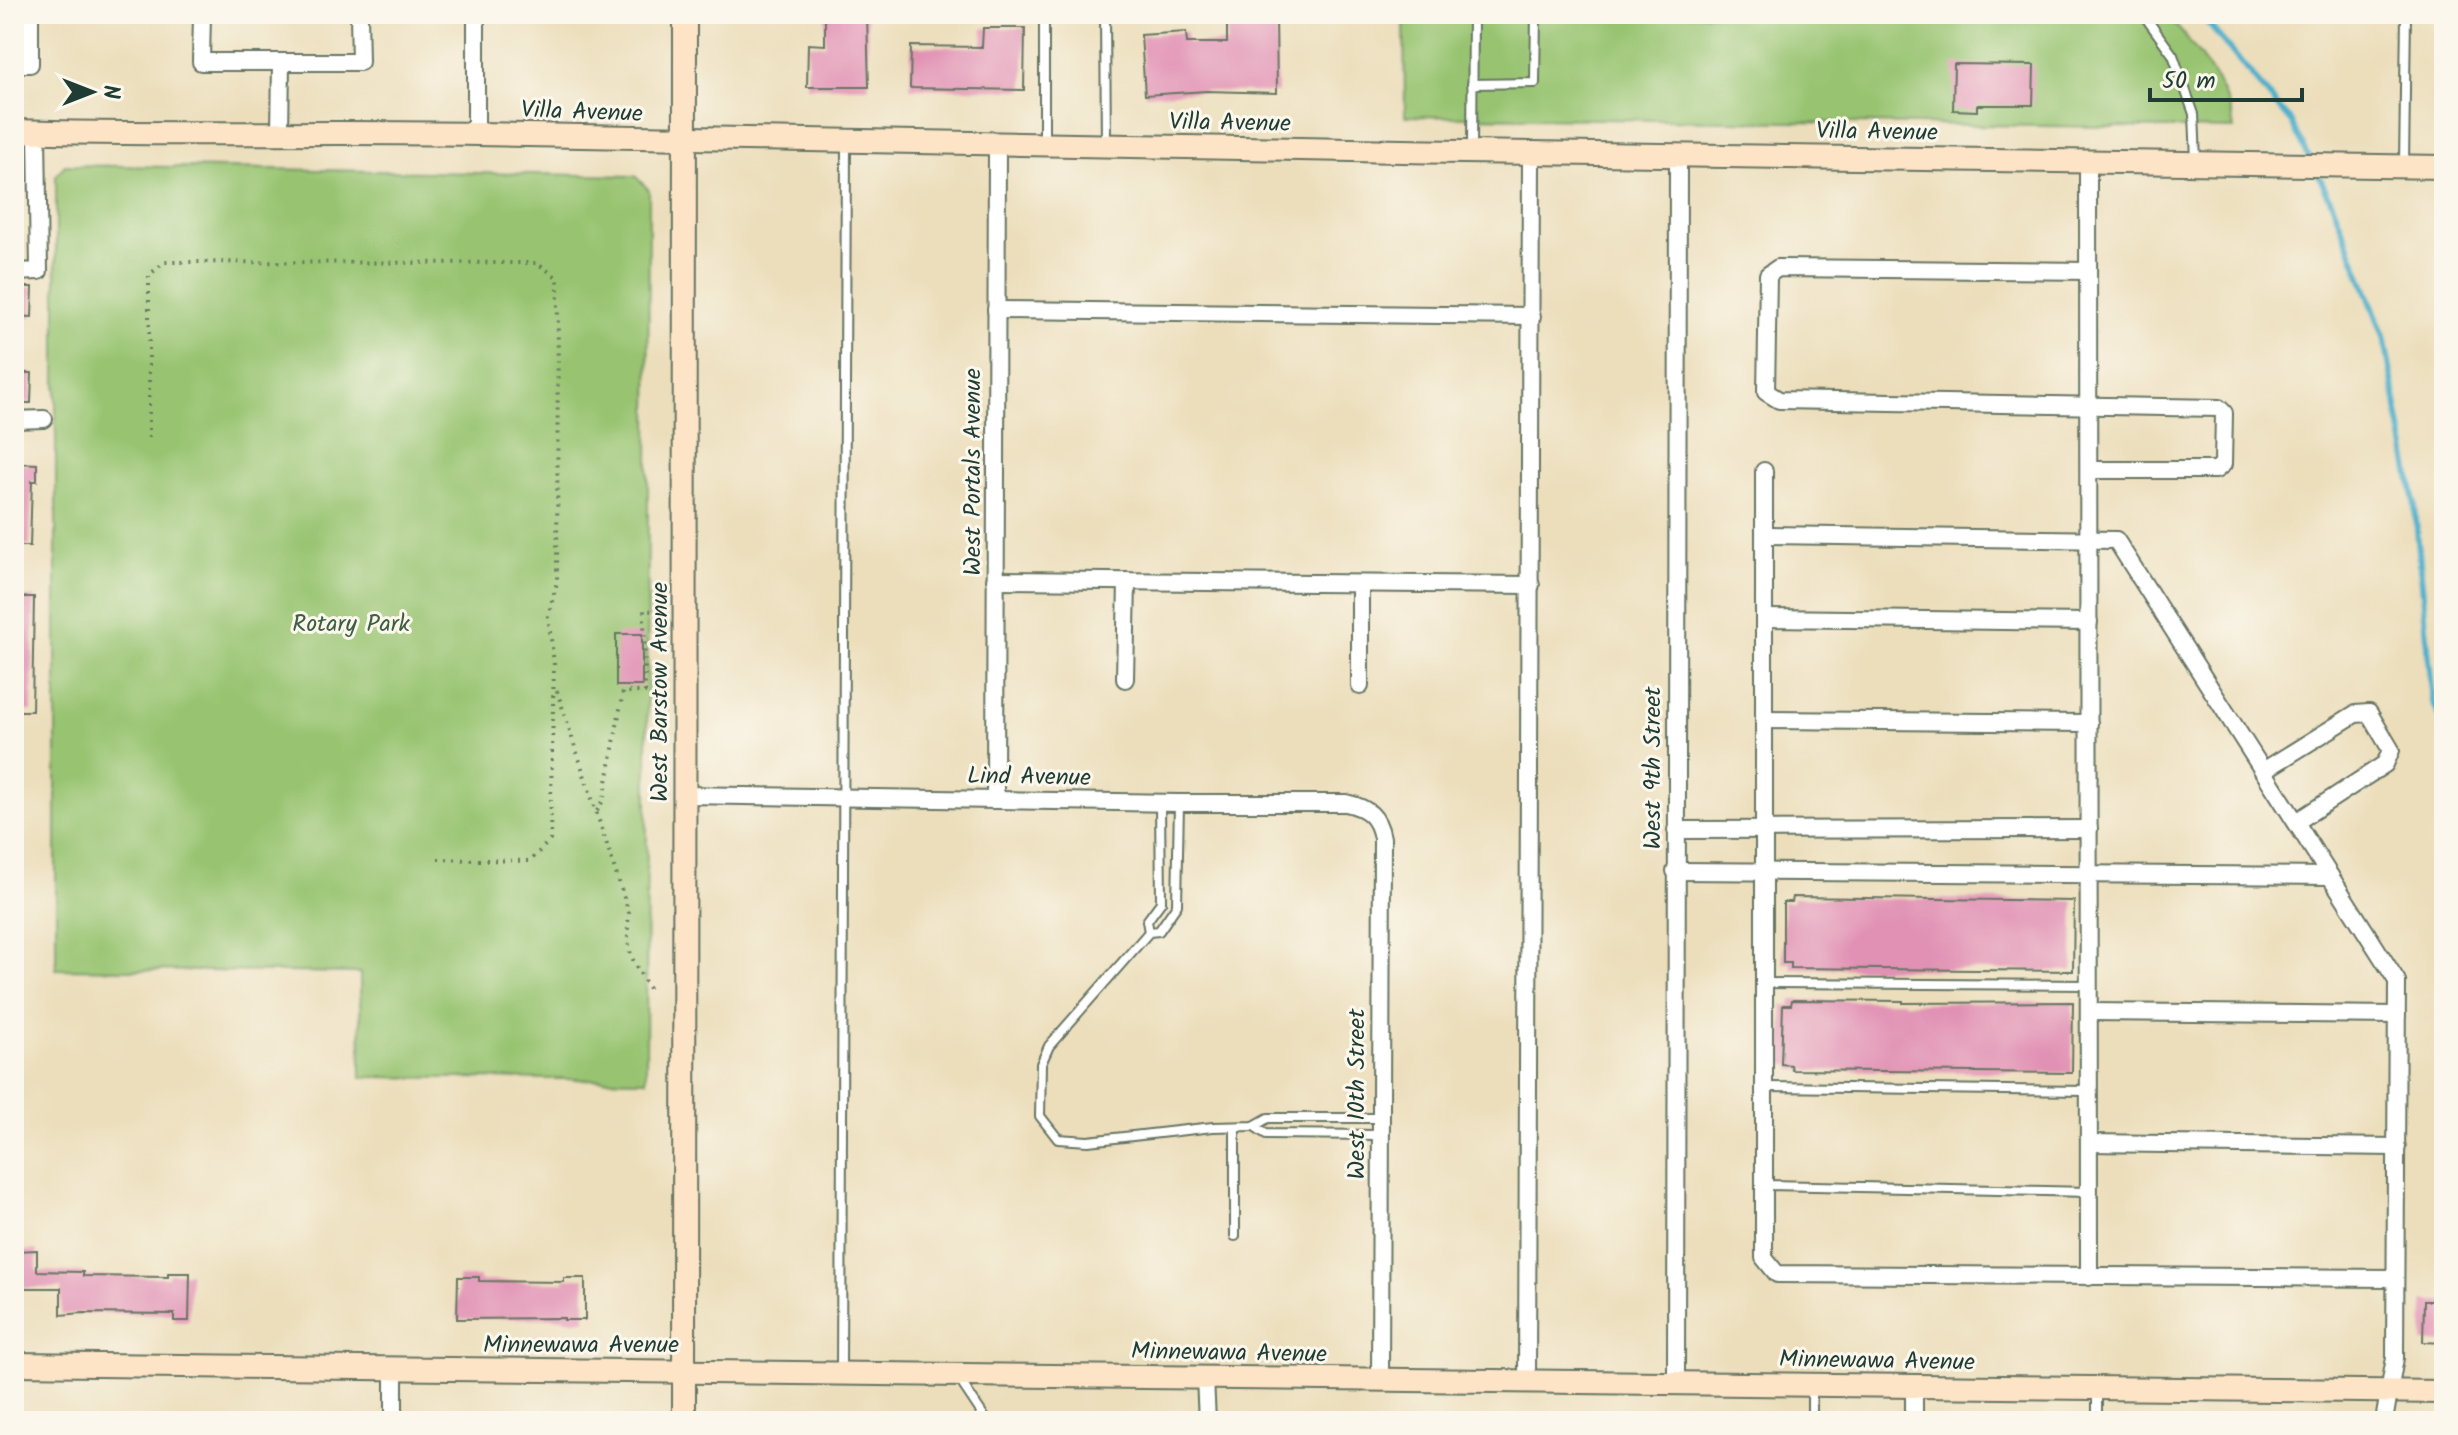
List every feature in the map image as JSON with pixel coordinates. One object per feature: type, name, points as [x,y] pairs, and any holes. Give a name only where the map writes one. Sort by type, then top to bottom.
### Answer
[{"type":"main road","name":"West Barstow Avenue","points":[[684,1421],[685,14]]},
{"type":"main road","name":"Villa Avenue","points":[[14,131],[476,134],[1472,154],[1678,154],[2444,167]]},
{"type":"main road","name":"Minnewawa Avenue","points":[[14,1364],[2444,1392]]},
{"type":"street","points":[[14,64],[30,64],[30,14]]},
{"type":"street","points":[[202,14],[201,62],[360,62],[359,14]]},
{"type":"street","points":[[476,14],[476,134]]},
{"type":"street","points":[[280,133],[281,62]]},
{"type":"street","points":[[14,272],[39,271],[37,132]]},
{"type":"street","name":"West Portals Avenue","points":[[995,800],[997,143]]},
{"type":"street","points":[[1527,1382],[1531,153]]},
{"type":"street","name":"West 9th Street","points":[[1676,1383],[1678,154]]},
{"type":"street","points":[[2088,160],[2089,1277]]},
{"type":"street","points":[[2088,271],[1778,268],[1768,275],[1766,392],[1779,400],[2219,408],[2224,413],[2223,464],[2216,470],[2089,470]]},
{"type":"street","points":[[996,310],[1532,316]]},
{"type":"street","points":[[14,420],[44,419]]},
{"type":"street","points":[[1764,471],[1764,1258],[1777,1274],[2395,1278]]},
{"type":"street","points":[[1764,535],[2116,540],[2397,981],[2395,1358],[2384,1421]]},
{"type":"street","points":[[995,580],[1531,585]]},
{"type":"street","points":[[1125,679],[1127,581]]},
{"type":"street","points":[[1360,584],[1360,686]]},
{"type":"street","points":[[1764,618],[2089,622]]},
{"type":"street","points":[[2263,771],[2355,714],[2369,713],[2391,750],[2385,764],[2296,822]]},
{"type":"street","points":[[1765,720],[2089,723]]},
{"type":"street","name":"Lind Avenue","points":[[685,795],[1346,803],[1371,812]]},
{"type":"street","name":"West 10th Street","points":[[1371,812],[1379,824],[1382,838],[1380,1380]]},
{"type":"street","points":[[1676,830],[2089,829]]},
{"type":"street","points":[[1675,871],[2330,876]]},
{"type":"street","points":[[2089,1012],[2397,1015]]},
{"type":"street","points":[[2089,1143],[2397,1147]]},
{"type":"street","points":[[394,1369],[394,1421]]},
{"type":"street","points":[[1205,1378],[1207,1421]]},
{"type":"street","points":[[1914,1386],[1914,1421]]},
{"type":"lane","points":[[1044,14],[1044,144]]},
{"type":"lane","points":[[1105,14],[1106,146]]},
{"type":"lane","points":[[1472,154],[1473,14]]},
{"type":"lane","points":[[1472,84],[1535,83],[1536,14]]},
{"type":"lane","points":[[2143,14],[2173,55],[2194,114],[2196,163]]},
{"type":"lane","points":[[2404,166],[2406,14]]},
{"type":"lane","points":[[841,1373],[846,141]]},
{"type":"lane","points":[[1149,932],[1147,921],[1161,902],[1160,803]]},
{"type":"lane","points":[[1179,803],[1177,905],[1159,931],[1149,932],[1049,1046],[1041,1064],[1040,1116],[1058,1139],[1088,1141],[1254,1126],[1268,1118],[1380,1126]]},
{"type":"lane","points":[[1765,983],[2089,985]]},
{"type":"lane","points":[[1765,1087],[2089,1091]]},
{"type":"lane","points":[[1254,1126],[1266,1134],[1380,1126]]},
{"type":"lane","points":[[1235,1127],[1235,1236]]},
{"type":"lane","points":[[1765,1185],[2089,1192]]},
{"type":"lane","points":[[957,1375],[987,1421]]},
{"type":"lane","points":[[1812,1385],[1812,1421]]},
{"type":"lane","points":[[2097,1388],[2097,1421]]},
{"type":"path","points":[[149,438],[149,275],[165,262],[537,263],[558,278],[557,582],[548,616],[554,663],[550,840],[530,861],[435,859]]},
{"type":"path","points":[[597,811],[604,799],[623,692],[645,692],[644,610],[651,611]]},
{"type":"path","points":[[554,685],[629,913],[626,939],[630,957],[650,990]]},
{"type":"green space","points":[[1404,14],[2167,14],[2217,82],[2231,112],[2234,129],[1405,116]]},
{"type":"green space","name":"Rotary Park","points":[[65,165],[635,176],[649,190],[646,1080],[361,1077],[360,973],[56,969],[56,175]]},
{"type":"building","points":[[825,14],[867,14],[869,87],[807,87],[808,44],[825,45]]},
{"type":"building","points":[[1227,14],[1276,14],[1277,93],[1207,91],[1145,95],[1141,35],[1186,32],[1187,43],[1227,43]]},
{"type":"building","points":[[983,28],[1025,28],[1024,90],[910,88],[911,46],[982,47]]},
{"type":"building","points":[[1954,64],[2034,65],[2033,105],[1977,105],[1977,111],[1953,110]]},
{"type":"building","points":[[14,287],[33,287],[32,317],[14,316]]},
{"type":"building","points":[[14,373],[32,373],[31,403],[14,403]]},
{"type":"building","points":[[14,463],[37,464],[37,481],[32,481],[30,546],[14,546]]},
{"type":"building","points":[[14,597],[34,597],[32,711],[14,711]]},
{"type":"building","points":[[616,634],[642,634],[642,686],[616,686]]},
{"type":"building","points":[[1793,897],[2074,901],[2073,971],[1791,968],[1791,963],[1783,963],[1783,902],[1792,902]]},
{"type":"building","points":[[1792,1000],[2073,1002],[2072,1073],[1792,1070],[1791,1065],[1781,1064],[1783,1005],[1791,1005]]},
{"type":"building","points":[[37,1250],[37,1271],[83,1272],[83,1276],[168,1277],[168,1273],[190,1273],[189,1321],[174,1321],[174,1314],[61,1315],[61,1288],[14,1288],[14,1251]]},
{"type":"building","points":[[458,1277],[479,1277],[479,1281],[564,1282],[564,1278],[585,1278],[585,1320],[457,1319]]},
{"type":"building","points":[[2424,1301],[2444,1301],[2444,1343],[2423,1342]]},
{"type":"waterway","points":[[2200,14],[2291,122],[2310,159]]},
{"type":"waterway","points":[[2317,172],[2384,336],[2414,498],[2433,702],[2444,725]]}]
